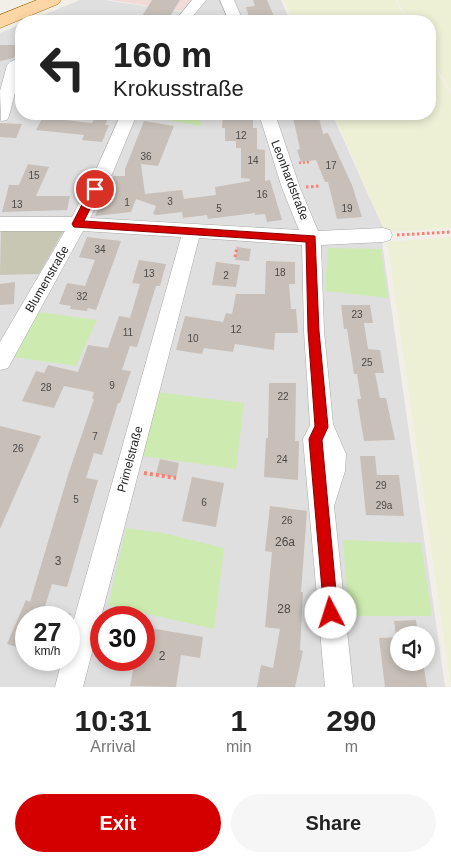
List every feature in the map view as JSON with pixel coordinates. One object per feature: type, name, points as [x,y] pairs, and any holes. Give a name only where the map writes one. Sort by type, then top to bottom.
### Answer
[{"type":"main road","points":[[17,15],[52,0]]},
{"type":"main road","points":[[0,22],[15,16]]},
{"type":"street","points":[[187,15],[199,0]]},
{"type":"street","points":[[227,0],[233,15]]},
{"type":"street","points":[[15,65],[1,116],[15,113]]},
{"type":"street","name":"Blumenstraße","points":[[0,360],[61,257],[104,172],[126,120]]},
{"type":"street","name":"Leonhardstraße","points":[[269,120],[294,195],[305,218],[311,238],[314,331],[322,427],[331,440],[335,471],[322,505],[338,687]]},
{"type":"street","points":[[0,224],[77,224],[311,238],[383,235]]},
{"type":"street","name":"Primelstraße","points":[[69,687],[192,230]]},
{"type":"path","points":[[383,235],[451,232]]},
{"type":"path","points":[[127,471],[176,478]]},
{"type":"shaded area","points":[[80,0],[104,0],[183,12],[194,0],[281,0],[287,15],[44,15]]},
{"type":"shaded area","points":[[109,0],[193,0],[183,11]]},
{"type":"shaded area","points":[[284,0],[395,0],[404,15],[290,15]]},
{"type":"shaded area","points":[[397,0],[451,0],[451,91],[436,66],[436,15],[406,15]]},
{"type":"shaded area","points":[[15,27],[15,120],[335,120],[385,232],[382,242],[445,687],[0,687],[0,33]]},
{"type":"shaded area","points":[[436,70],[451,95],[451,228],[385,232],[337,120],[436,120]]},
{"type":"shaded area","points":[[1,227],[64,230],[39,274],[0,275]]},
{"type":"shaded area","points":[[451,237],[451,687],[387,242]]},
{"type":"green space","points":[[167,120],[200,120],[201,126]]},
{"type":"green space","points":[[328,248],[381,249],[388,298],[325,291]]},
{"type":"green space","points":[[39,312],[97,320],[76,366],[13,357]]},
{"type":"green space","points":[[157,392],[244,403],[236,469],[143,456]]},
{"type":"green space","points":[[126,528],[163,533],[224,548],[214,629],[155,616],[155,606],[108,605]]},
{"type":"green space","points":[[343,540],[421,543],[432,616],[349,616]]},
{"type":"building","points":[[152,0],[180,0],[171,15],[143,15]]},
{"type":"building","points":[[253,0],[267,0],[273,15],[248,15],[246,7],[255,6]]},
{"type":"building","points":[[0,45],[15,45],[14,58],[0,61]]},
{"type":"building","points":[[41,120],[68,120],[92,123],[94,120],[107,120],[105,125],[109,125],[102,142],[82,140],[84,135],[36,130]]},
{"type":"building","points":[[223,120],[253,120],[253,128],[257,128],[257,149],[265,150],[265,181],[270,180],[282,220],[267,222],[265,214],[255,215],[255,213],[208,219],[207,215],[183,218],[182,212],[157,215],[153,214],[156,206],[136,199],[131,212],[95,216],[113,176],[125,176],[125,169],[144,121],[174,126],[158,166],[141,164],[145,194],[182,190],[184,199],[216,195],[215,187],[250,181],[250,179],[241,178],[241,148],[236,148],[236,141],[225,141],[225,128],[222,128]]},
{"type":"building","points":[[294,120],[320,120],[323,134],[328,133],[352,185],[362,217],[337,219],[328,182],[325,182],[316,160],[301,162],[297,150],[300,149]]},
{"type":"building","points":[[0,123],[22,124],[16,138],[0,137]]},
{"type":"building","points":[[28,164],[49,167],[36,196],[70,196],[67,210],[2,212],[9,185],[19,185]]},
{"type":"building","points":[[87,237],[121,241],[96,310],[88,308],[87,311],[70,309],[71,306],[59,304],[67,283],[85,286],[95,260],[79,257]]},
{"type":"building","points":[[237,247],[251,249],[249,261],[235,260]]},
{"type":"building","points":[[139,260],[166,264],[160,286],[156,286],[137,347],[130,346],[122,370],[131,371],[120,403],[118,403],[102,455],[94,453],[86,478],[98,480],[67,587],[52,584],[45,606],[23,606],[26,600],[30,602],[68,475],[94,399],[92,398],[94,392],[64,386],[54,408],[22,401],[36,371],[44,373],[48,365],[78,372],[88,345],[108,348],[119,316],[130,318],[140,284],[132,283]]},
{"type":"building","points":[[266,261],[295,262],[295,284],[289,284],[291,309],[296,309],[298,333],[275,333],[274,350],[235,344],[233,352],[204,348],[202,354],[176,350],[185,316],[223,322],[226,313],[232,314],[236,294],[265,294]]},
{"type":"building","points":[[216,262],[240,265],[236,287],[212,285]]},
{"type":"building","points":[[15,282],[14,304],[0,305],[0,284]]},
{"type":"building","points":[[341,305],[370,305],[373,323],[364,323],[368,349],[380,350],[384,373],[375,373],[380,398],[386,398],[395,440],[364,441],[357,399],[361,399],[357,374],[354,374]]},
{"type":"building","points":[[269,383],[296,383],[295,441],[299,441],[298,480],[264,477],[266,438],[268,438]]},
{"type":"building","points":[[0,426],[41,436],[0,529]]},
{"type":"building","points":[[360,456],[375,456],[377,475],[399,475],[404,516],[366,515]]},
{"type":"building","points":[[160,459],[179,463],[176,478],[156,474]]},
{"type":"building","points":[[192,477],[224,483],[216,527],[182,521]]},
{"type":"building","points":[[270,506],[307,511],[301,592],[303,592],[300,650],[303,651],[295,687],[257,687],[261,665],[273,668],[280,629],[265,627],[272,552],[265,551]]},
{"type":"building","points":[[416,620],[417,626],[395,626],[394,621]]},
{"type":"building","points":[[15,625],[15,647],[7,644]]},
{"type":"building","points":[[155,629],[203,637],[200,658],[181,655],[176,687],[130,686],[133,671],[155,671]]},
{"type":"building","points":[[390,637],[390,671],[424,671],[427,687],[385,687],[379,638]]},
{"type":"route","points":[[95,189],[77,224],[311,238],[314,331],[322,427],[316,439],[331,613]]}]
